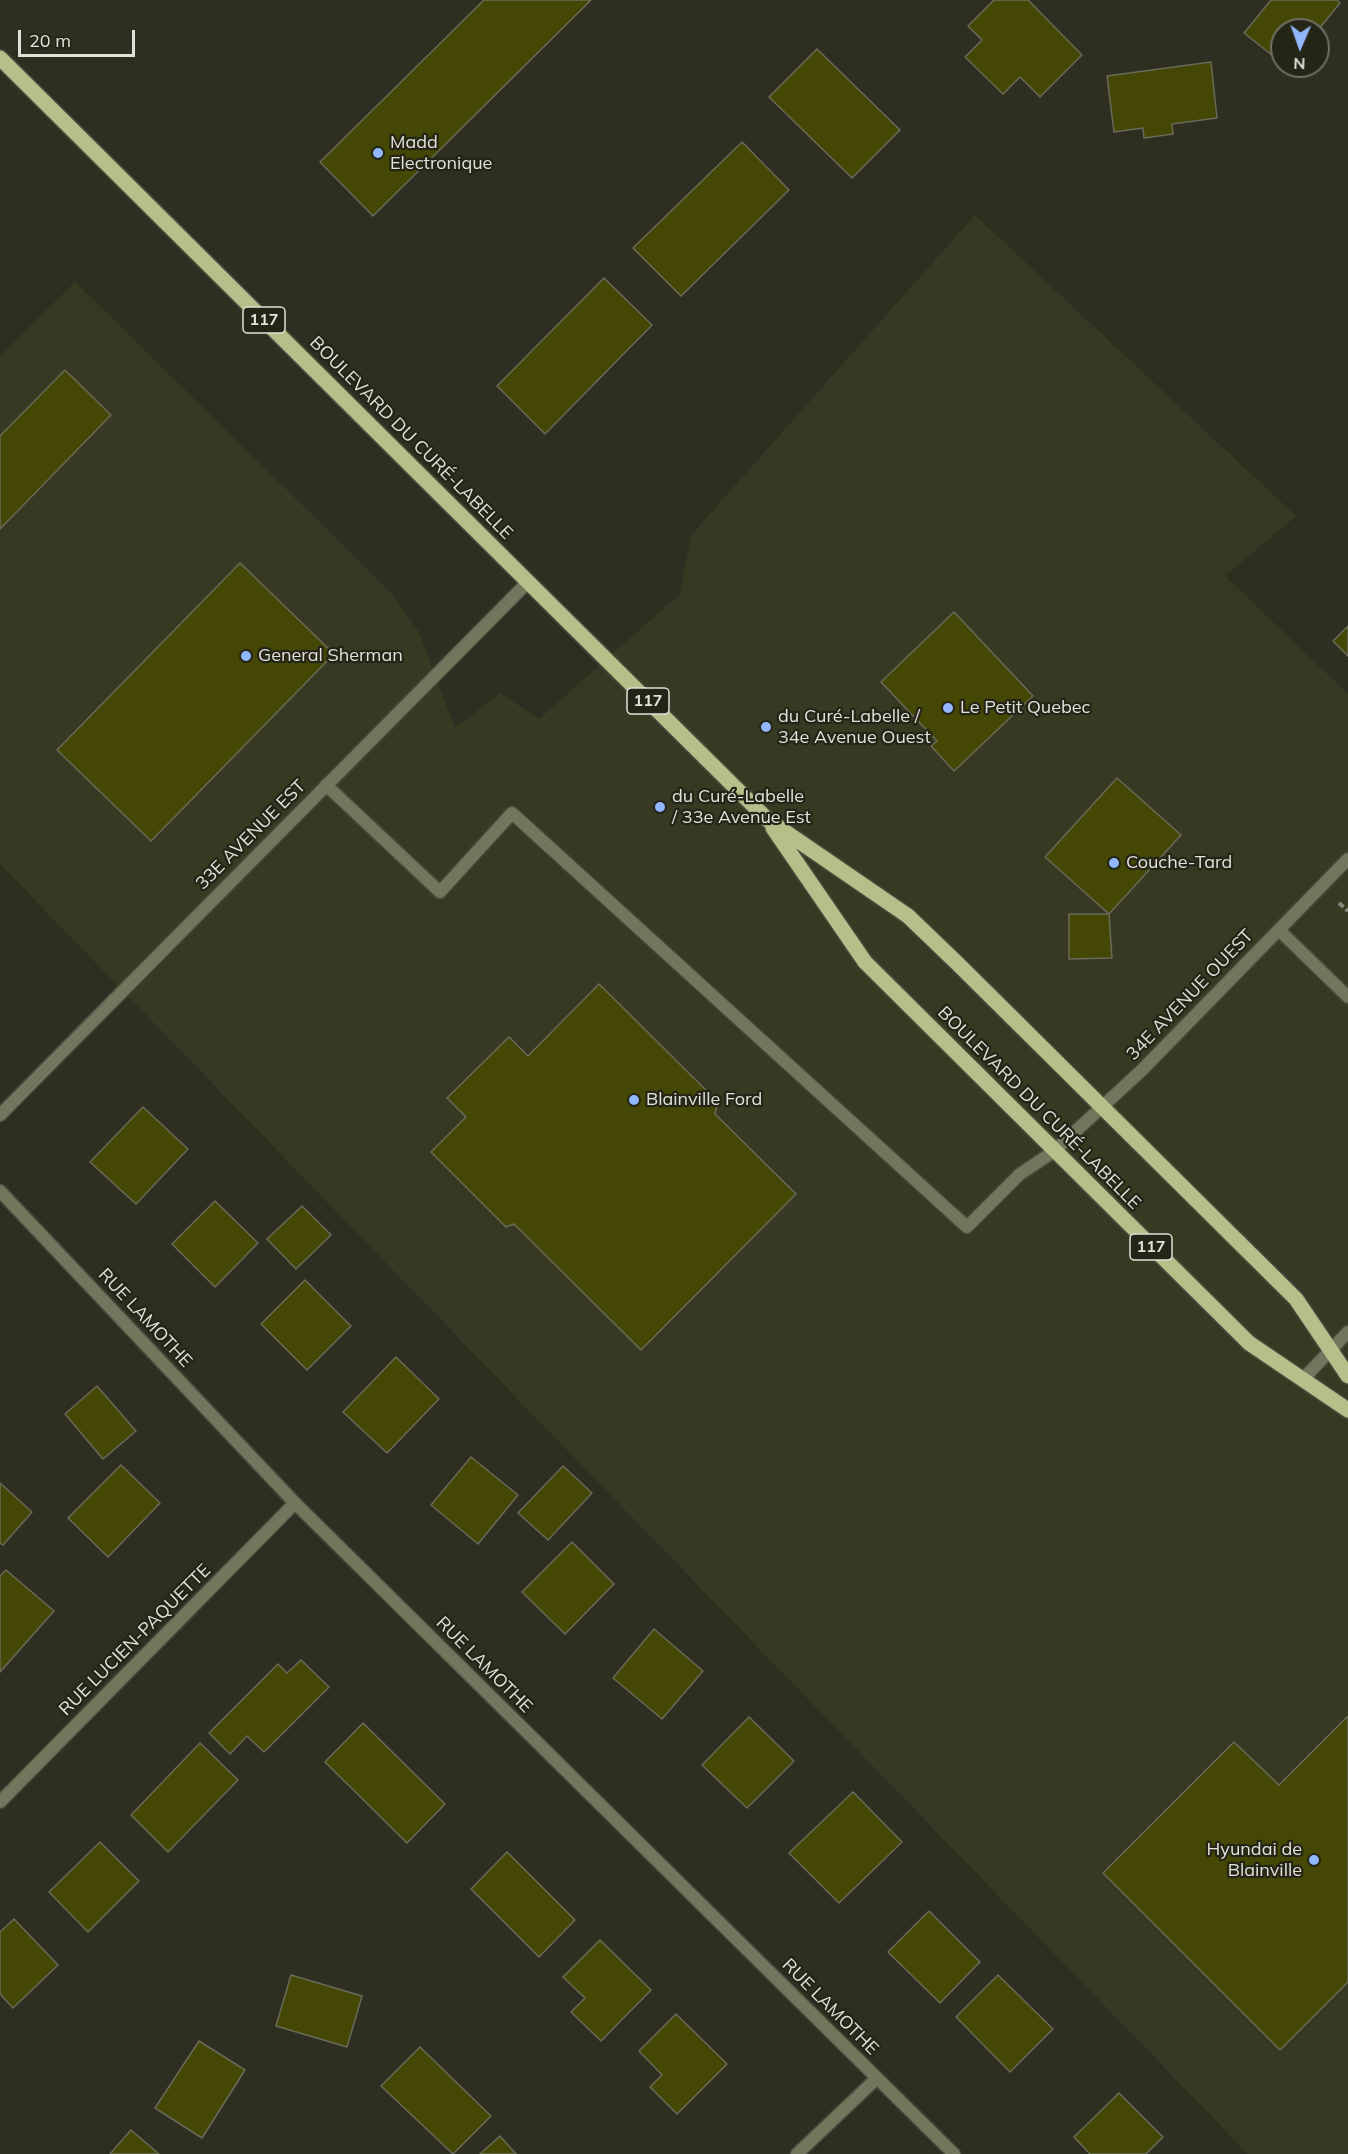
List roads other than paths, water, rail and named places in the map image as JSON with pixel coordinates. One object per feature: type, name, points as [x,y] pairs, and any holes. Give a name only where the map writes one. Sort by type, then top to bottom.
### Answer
[{"type":"main road","name":"BOULEVARD DU CURÉ-LABELLE","points":[[0,58],[768,820],[908,916],[1103,1106],[1296,1299],[1348,1376]]},
{"type":"main road","name":"BOULEVARD DU CURÉ-LABELLE","points":[[768,820],[865,962],[1053,1152],[1249,1343],[1348,1410]]},
{"type":"street","name":"33E AVENUE EST","points":[[0,1115],[528,582]]},
{"type":"street","name":"34E AVENUE OUEST","points":[[326,784],[440,892],[512,813],[967,1227],[1020,1174],[1053,1152],[1103,1106],[1348,859]]},
{"type":"street","points":[[1279,930],[1348,997]]},
{"type":"street","name":"RUE LAMOTHE","points":[[0,1191],[295,1503],[954,2154]]},
{"type":"street","points":[[1303,1379],[1348,1332]]},
{"type":"street","name":"RUE LUCIEN-PAQUETTE","points":[[0,1802],[295,1503]]},
{"type":"street","points":[[797,2154],[876,2079]]},
{"type":"place","name":"Madd Electronique","points":[[378,153]]},
{"type":"place","name":"General Sherman","points":[[246,656]]},
{"type":"place","name":"Le Petit Quebec","points":[[948,708]]},
{"type":"place","name":"du Curé-Labelle / 34e Avenue Ouest","points":[[766,727]]},
{"type":"place","name":"du Curé-Labelle / 33e Avenue Est","points":[[660,807]]},
{"type":"place","name":"Couche-Tard","points":[[1114,863]]},
{"type":"place","name":"Blainville Ford","points":[[634,1100]]},
{"type":"place","name":"Hyundai de Blainville","points":[[1314,1860]]}]
